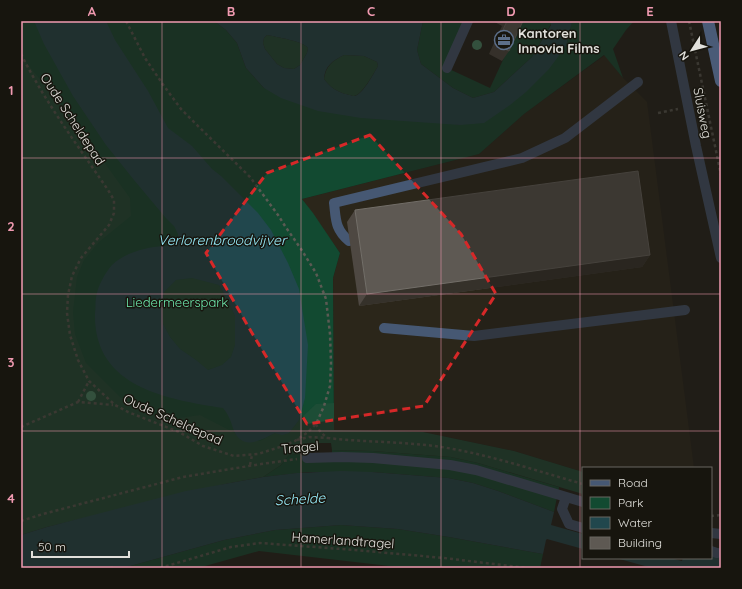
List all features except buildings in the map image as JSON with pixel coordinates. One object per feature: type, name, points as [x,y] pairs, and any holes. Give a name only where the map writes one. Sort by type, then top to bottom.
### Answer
[{"type":"highway","points":[[708,21],[721,81]]},
{"type":"street","points":[[446,68],[468,21]]},
{"type":"street","name":"Sluisweg","points":[[671,21],[696,146],[721,258]]},
{"type":"street","points":[[349,240],[342,235],[337,225],[334,203],[522,158],[565,138],[638,82]]},
{"type":"street","points":[[384,328],[474,336],[685,310]]},
{"type":"street","name":"Tragel","points":[[307,458],[373,458],[450,465],[476,470],[582,502]]},
{"type":"street","points":[[566,497],[562,509],[569,524],[582,528]]},
{"type":"path","name":"Oude Scheldepad","points":[[21,54],[62,124],[114,200],[114,213],[109,226],[81,258],[72,276],[68,295],[67,313],[70,335],[78,360],[89,381],[115,405],[128,412],[179,432],[203,446],[234,456],[252,455],[280,447],[295,441],[316,424],[324,406],[330,386],[331,363],[326,300],[316,272],[278,215],[250,177],[198,127],[168,92],[145,58],[126,21]]},
{"type":"path","points":[[689,21],[721,175]]},
{"type":"path","points":[[658,113],[689,107]]},
{"type":"path","points":[[78,402],[89,381]]},
{"type":"path","points":[[21,427],[78,402],[115,405]]},
{"type":"path","points":[[295,441],[309,437],[328,438]]},
{"type":"path","points":[[250,466],[252,455]]},
{"type":"path","name":"Tragel","points":[[21,521],[183,477],[307,458]]},
{"type":"path","points":[[712,516],[721,515]]},
{"type":"path","name":"Hamerlandtragel","points":[[160,568],[231,547],[260,544],[355,550],[444,558],[527,568]]},
{"type":"highlighted area","points":[[370,135],[461,234],[496,294],[424,406],[307,424],[206,253],[267,173]]},
{"type":"shaded area","points":[[605,55],[623,78],[647,102],[694,467],[582,467],[582,472],[514,451],[423,432],[334,430],[333,278],[340,253],[302,199],[479,154],[524,114]]},
{"type":"green space","name":"Liedermeerspark","points":[[21,21],[214,21],[226,30],[237,43],[246,68],[264,88],[460,125],[566,46],[572,21],[634,21],[613,49],[623,78],[604,55],[524,114],[479,154],[302,199],[340,253],[333,278],[334,430],[332,443],[307,443],[308,462],[332,462],[332,450],[373,451],[451,457],[478,463],[559,487],[554,512],[498,491],[473,483],[448,478],[372,472],[308,472],[263,477],[281,465],[289,455],[301,454],[306,451],[21,513]]},
{"type":"green space","points":[[423,21],[468,21],[447,68],[490,88],[521,21],[551,21],[551,24],[532,57],[494,92],[473,98],[453,88],[421,64],[417,50]]},
{"type":"green space","points":[[267,35],[295,41],[308,48],[307,53],[300,65],[294,69],[284,68],[277,64],[265,49],[263,43],[264,38]]},
{"type":"green space","points":[[21,55],[65,108],[130,198],[131,216],[99,242],[84,260],[77,277],[73,312],[75,334],[86,363],[120,397],[172,419],[200,415],[235,433],[241,440],[260,441],[275,433],[289,433],[299,420],[316,404],[334,403],[334,430],[423,432],[514,451],[582,472],[582,494],[478,463],[451,457],[373,451],[332,450],[331,443],[307,443],[307,451],[301,454],[289,455],[281,465],[263,477],[225,484],[47,527],[21,535]]},
{"type":"green space","points":[[344,55],[364,56],[377,62],[378,66],[361,92],[354,96],[336,90],[324,79],[330,64]]},
{"type":"green space","points":[[193,278],[219,285],[235,316],[235,345],[231,357],[222,365],[207,370],[180,349],[170,337],[163,324],[162,306],[164,292],[176,280]]},
{"type":"green space","points":[[341,525],[398,529],[543,554],[540,568],[407,568],[259,551],[198,568],[123,568],[224,540],[275,530]]},
{"type":"water","name":"Verlorenbroodvijver","points":[[34,21],[106,21],[115,40],[148,91],[168,128],[192,146],[212,169],[258,213],[271,230],[288,263],[299,289],[308,345],[305,398],[299,420],[289,433],[282,435],[275,433],[253,442],[242,441],[234,431],[223,408],[179,400],[137,385],[120,373],[106,358],[98,338],[95,313],[97,294],[104,276],[112,265],[129,254],[143,249],[177,243],[178,234],[174,226],[106,145],[73,96],[44,44]],"holes":[[[192,278],[219,285],[235,316],[235,345],[231,357],[222,365],[208,370],[180,349],[170,337],[163,324],[162,306],[164,292],[176,280]]]},
{"type":"water","points":[[214,21],[423,21],[417,50],[421,64],[453,88],[473,98],[494,92],[532,57],[551,25],[551,21],[572,21],[566,46],[549,69],[526,92],[484,123],[460,125],[361,118],[318,111],[281,98],[264,88],[246,68],[237,43],[226,30]],"holes":[[[267,35],[295,41],[308,48],[307,53],[300,65],[294,69],[284,68],[277,64],[265,49],[263,43],[264,38]],[[344,55],[364,56],[377,62],[378,66],[371,79],[361,92],[354,96],[336,90],[324,79],[330,64]]]},
{"type":"water","name":"Schelde","points":[[342,471],[372,472],[448,478],[473,483],[554,512],[551,525],[582,534],[582,549],[547,539],[543,554],[398,529],[341,525],[275,530],[224,540],[123,568],[21,568],[21,535],[186,491],[263,477],[297,473]]},
{"type":"water","points":[[718,548],[721,548],[721,568],[652,568],[620,559],[674,559],[682,561],[683,559],[712,559],[712,556],[715,557]]},
{"type":"place","name":"Kantoren Innovia Films","points":[[504,40]]}]
